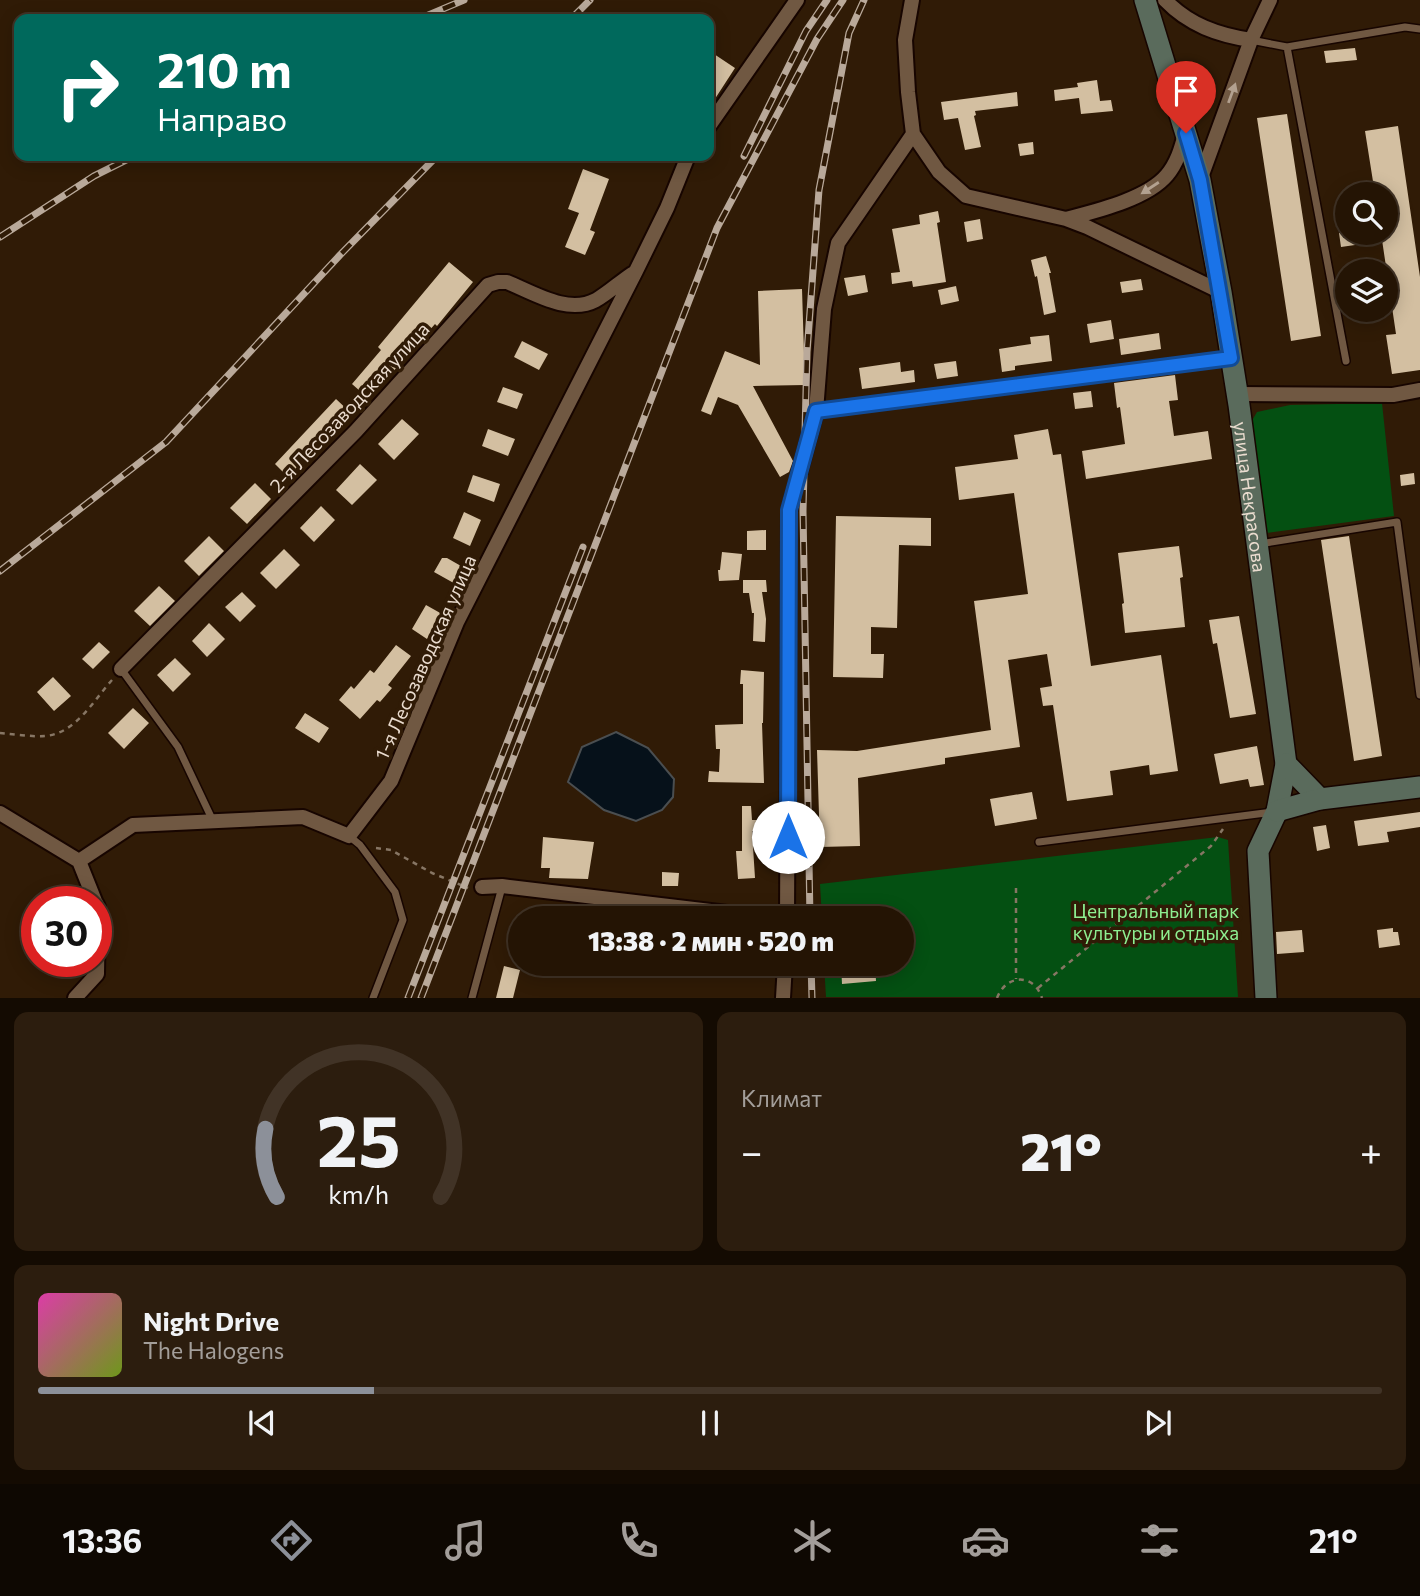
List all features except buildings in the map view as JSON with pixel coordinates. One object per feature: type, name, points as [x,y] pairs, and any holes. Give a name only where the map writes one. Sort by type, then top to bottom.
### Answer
[{"type":"main road","name":"улица Некрасова","points":[[1145,0],[1200,180],[1221,292],[1258,544],[1286,764],[1277,811],[1258,850],[1266,998]]},
{"type":"main road","points":[[1286,764],[1320,799]]},
{"type":"main road","points":[[1277,811],[1320,799],[1420,787]]},
{"type":"street","points":[[714,119],[797,0]]},
{"type":"street","points":[[912,0],[905,40],[913,134],[939,172],[966,196],[1066,219],[1221,292]]},
{"type":"street","points":[[1166,0],[1178,13],[1192,21],[1227,37],[1251,40]]},
{"type":"street","points":[[1200,180],[1251,40],[1270,0]]},
{"type":"street","points":[[1066,219],[1096,211],[1145,192],[1166,177],[1178,159],[1186,133]]},
{"type":"street","points":[[787,906],[789,510],[816,411],[824,309],[838,243],[913,134]]},
{"type":"street","name":"1-я Лесозаводская улица","points":[[354,841],[391,781],[457,622],[636,271],[667,208],[686,161]]},
{"type":"street","name":"2-я Лесозаводская улица","points":[[121,669],[356,431],[488,285],[507,282],[565,306],[578,306],[595,301],[636,271]]},
{"type":"street","points":[[1237,394],[1393,395],[1420,390]]},
{"type":"street","points":[[0,813],[79,862],[89,886]]},
{"type":"street","points":[[79,862],[133,825],[303,817],[354,841]]},
{"type":"street","points":[[482,887],[502,886],[670,906]]},
{"type":"street","points":[[783,998],[784,976]]},
{"type":"street","points":[[75,998],[94,977]]},
{"type":"lane","points":[[1251,40],[1287,47],[1405,27],[1420,29]]},
{"type":"lane","points":[[1287,47],[1346,361]]},
{"type":"lane","points":[[816,411],[1231,358]]},
{"type":"lane","points":[[1258,544],[1397,522],[1420,695]]},
{"type":"lane","points":[[121,669],[178,747],[214,822]]},
{"type":"lane","points":[[1039,842],[1277,811]]},
{"type":"lane","points":[[354,841],[395,892],[403,920],[373,998]]},
{"type":"lane","points":[[472,998],[502,886]]},
{"type":"path","points":[[0,733],[45,736],[60,733],[74,724],[121,669]]},
{"type":"path","points":[[1038,988],[1211,846],[1231,817]]},
{"type":"path","points":[[354,841],[391,850],[432,873],[467,888],[482,887]]},
{"type":"path","points":[[1016,888],[1016,979]]},
{"type":"path","points":[[998,998],[1005,985],[1016,979],[1031,982],[1038,988],[1042,998]]},
{"type":"green space","points":[[1382,403],[1394,516],[1259,534],[1250,424],[1257,412],[1290,405]]},
{"type":"green space","name":"Центральный парк культуры и отдыха","points":[[1218,837],[1228,840],[1238,997],[826,997],[825,976],[914,976],[914,906],[821,906],[820,884]]},
{"type":"shaded area","points":[[616,732],[648,748],[674,779],[673,797],[662,810],[636,821],[604,810],[568,782],[582,747]]},
{"type":"railway","points":[[431,14],[464,0]]},
{"type":"railway","points":[[576,14],[590,0]]},
{"type":"railway","points":[[744,156],[806,31],[827,0]]},
{"type":"railway","points":[[421,998],[717,228],[817,39],[843,0]]},
{"type":"railway","points":[[810,906],[803,511],[807,352],[819,190],[849,33],[864,0]]},
{"type":"railway","points":[[0,237],[94,176],[124,161]]},
{"type":"railway","points":[[0,571],[166,442],[340,255],[432,161]]},
{"type":"railway","points":[[408,998],[583,547]]},
{"type":"railway","points":[[811,976],[812,998]]},
{"type":"route","points":[[788,837],[789,510],[816,411],[1231,358],[1200,180],[1186,133]]}]
